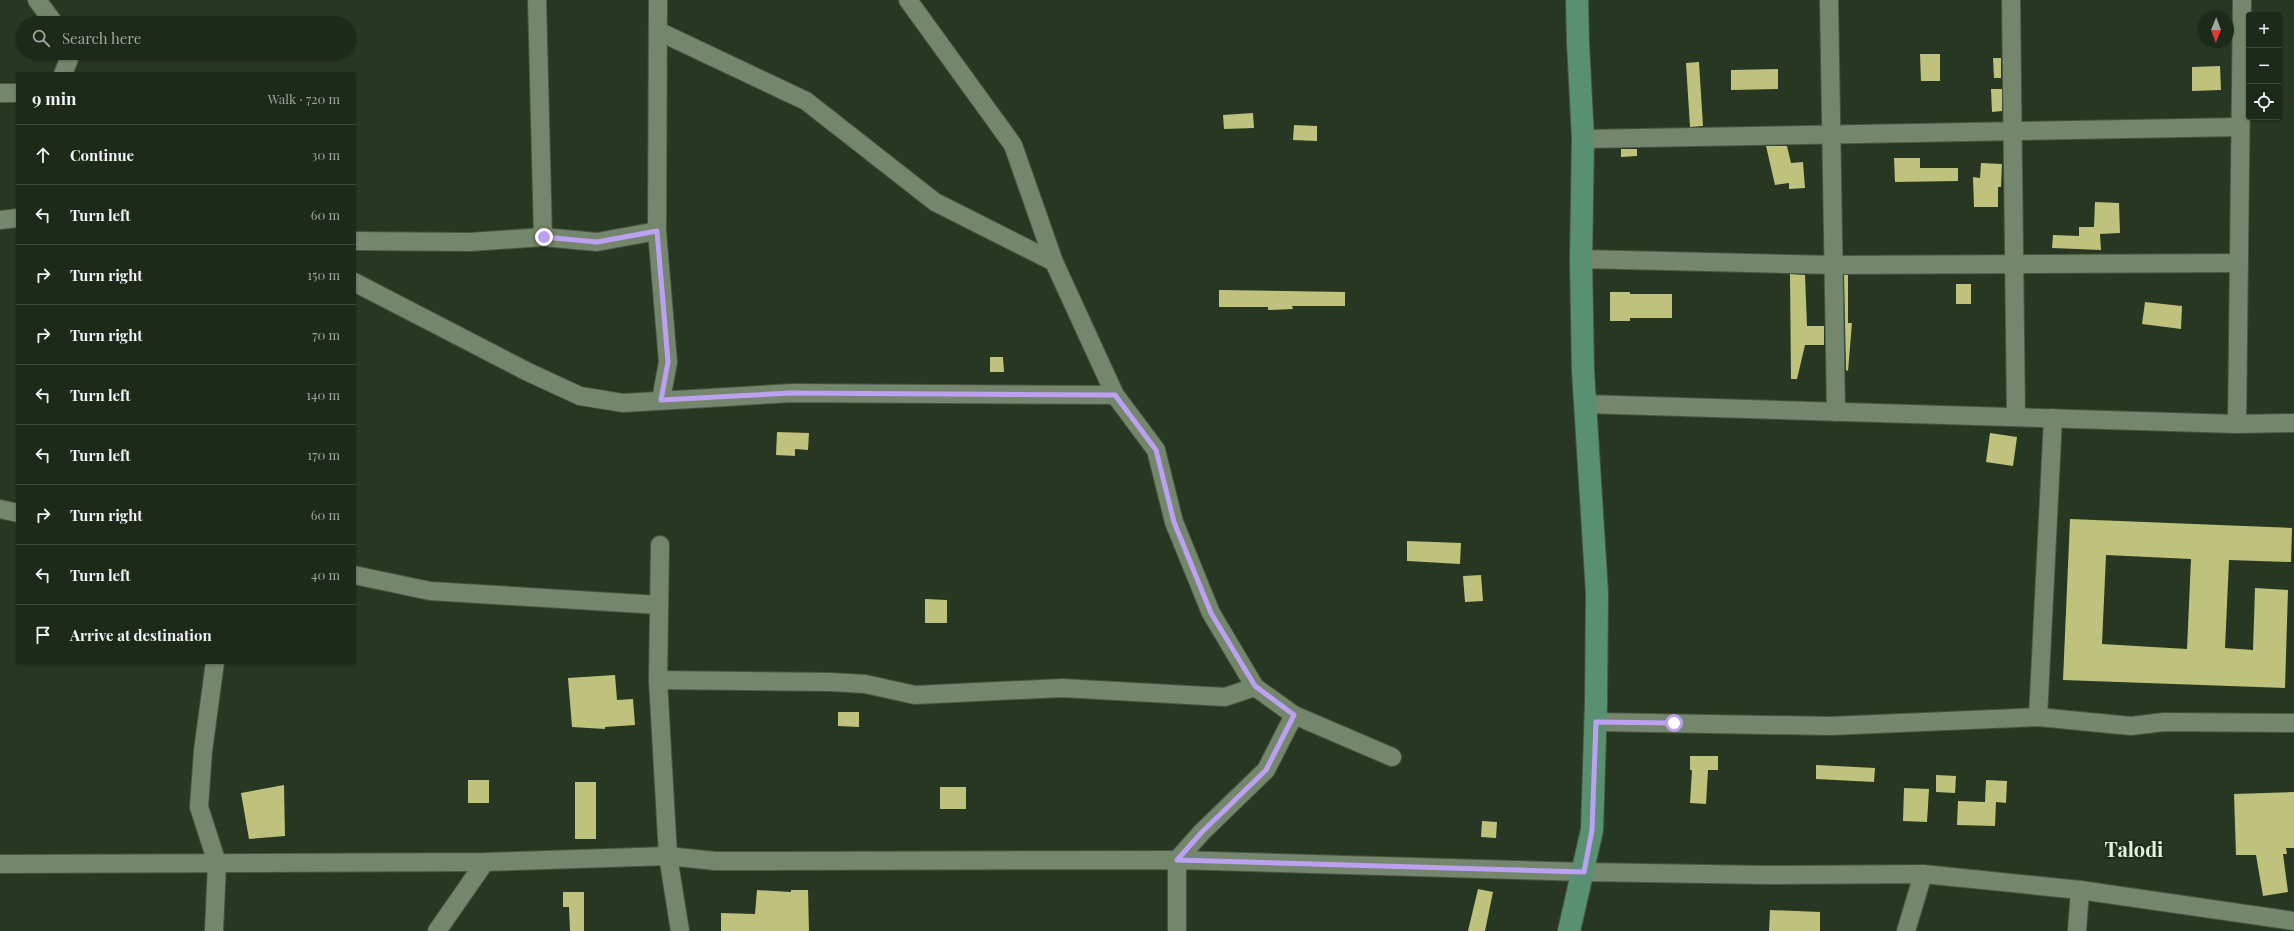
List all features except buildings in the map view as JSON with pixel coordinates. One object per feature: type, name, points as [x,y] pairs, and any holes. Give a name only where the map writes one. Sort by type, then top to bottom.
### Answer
[{"type":"main road","points":[[1569,931],[1584,872],[1592,830],[1596,722],[1597,593],[1584,404],[1580,258],[1584,139],[1577,0]]},
{"type":"street","points":[[37,0],[49,16]]},
{"type":"street","points":[[537,0],[544,237]]},
{"type":"street","points":[[658,0],[657,231],[668,362],[661,400]]},
{"type":"street","points":[[908,0],[1013,145],[1054,262],[1115,395],[1156,450],[1174,522],[1211,613],[1255,686],[1294,715],[1392,757]]},
{"type":"street","points":[[1829,0],[1836,412]]},
{"type":"street","points":[[2010,0],[2016,417]]},
{"type":"street","points":[[2237,424],[2242,0]]},
{"type":"street","points":[[658,31],[806,101],[935,202],[1054,262]]},
{"type":"street","points":[[64,72],[69,60]]},
{"type":"street","points":[[0,93],[16,92]]},
{"type":"street","points":[[1584,139],[2240,127]]},
{"type":"street","points":[[0,220],[16,218]]},
{"type":"street","points":[[356,241],[470,242],[544,237],[597,242],[657,231]]},
{"type":"street","points":[[1580,258],[1834,265],[2239,263]]},
{"type":"street","points":[[356,283],[528,372],[580,396],[623,403],[792,393],[1115,395]]},
{"type":"street","points":[[1584,404],[2237,424],[2294,423]]},
{"type":"street","points":[[2038,717],[2053,418]]},
{"type":"street","points":[[0,509],[16,513]]},
{"type":"street","points":[[660,545],[658,680],[668,856],[680,931]]},
{"type":"street","points":[[356,575],[430,591],[659,605]]},
{"type":"street","points":[[214,931],[217,863],[199,807],[203,751],[215,664]]},
{"type":"street","points":[[658,680],[831,682],[865,684],[915,695],[1062,688],[1225,697],[1255,686]]},
{"type":"street","points":[[1177,931],[1177,860],[1202,832],[1266,770],[1294,715]]},
{"type":"street","points":[[1596,722],[1830,726],[2038,717],[2131,726],[2164,722],[2294,723]]},
{"type":"street","points":[[0,864],[486,862],[668,856],[716,861],[1177,860],[1584,872],[1768,875],[1923,874],[2080,890],[2294,920]]},
{"type":"street","points":[[437,931],[486,862]]},
{"type":"street","points":[[1906,931],[1923,874]]},
{"type":"street","points":[[2077,931],[2080,890]]},
{"type":"district","name":"Talodi","points":[[2134,848]]},
{"type":"route","points":[[544,237],[597,242],[657,231],[668,362],[661,400],[792,393],[1115,395],[1156,450],[1174,522],[1211,613],[1255,686],[1294,715],[1266,770],[1202,832],[1177,860],[1584,872],[1592,830],[1596,722],[1674,723]]}]
